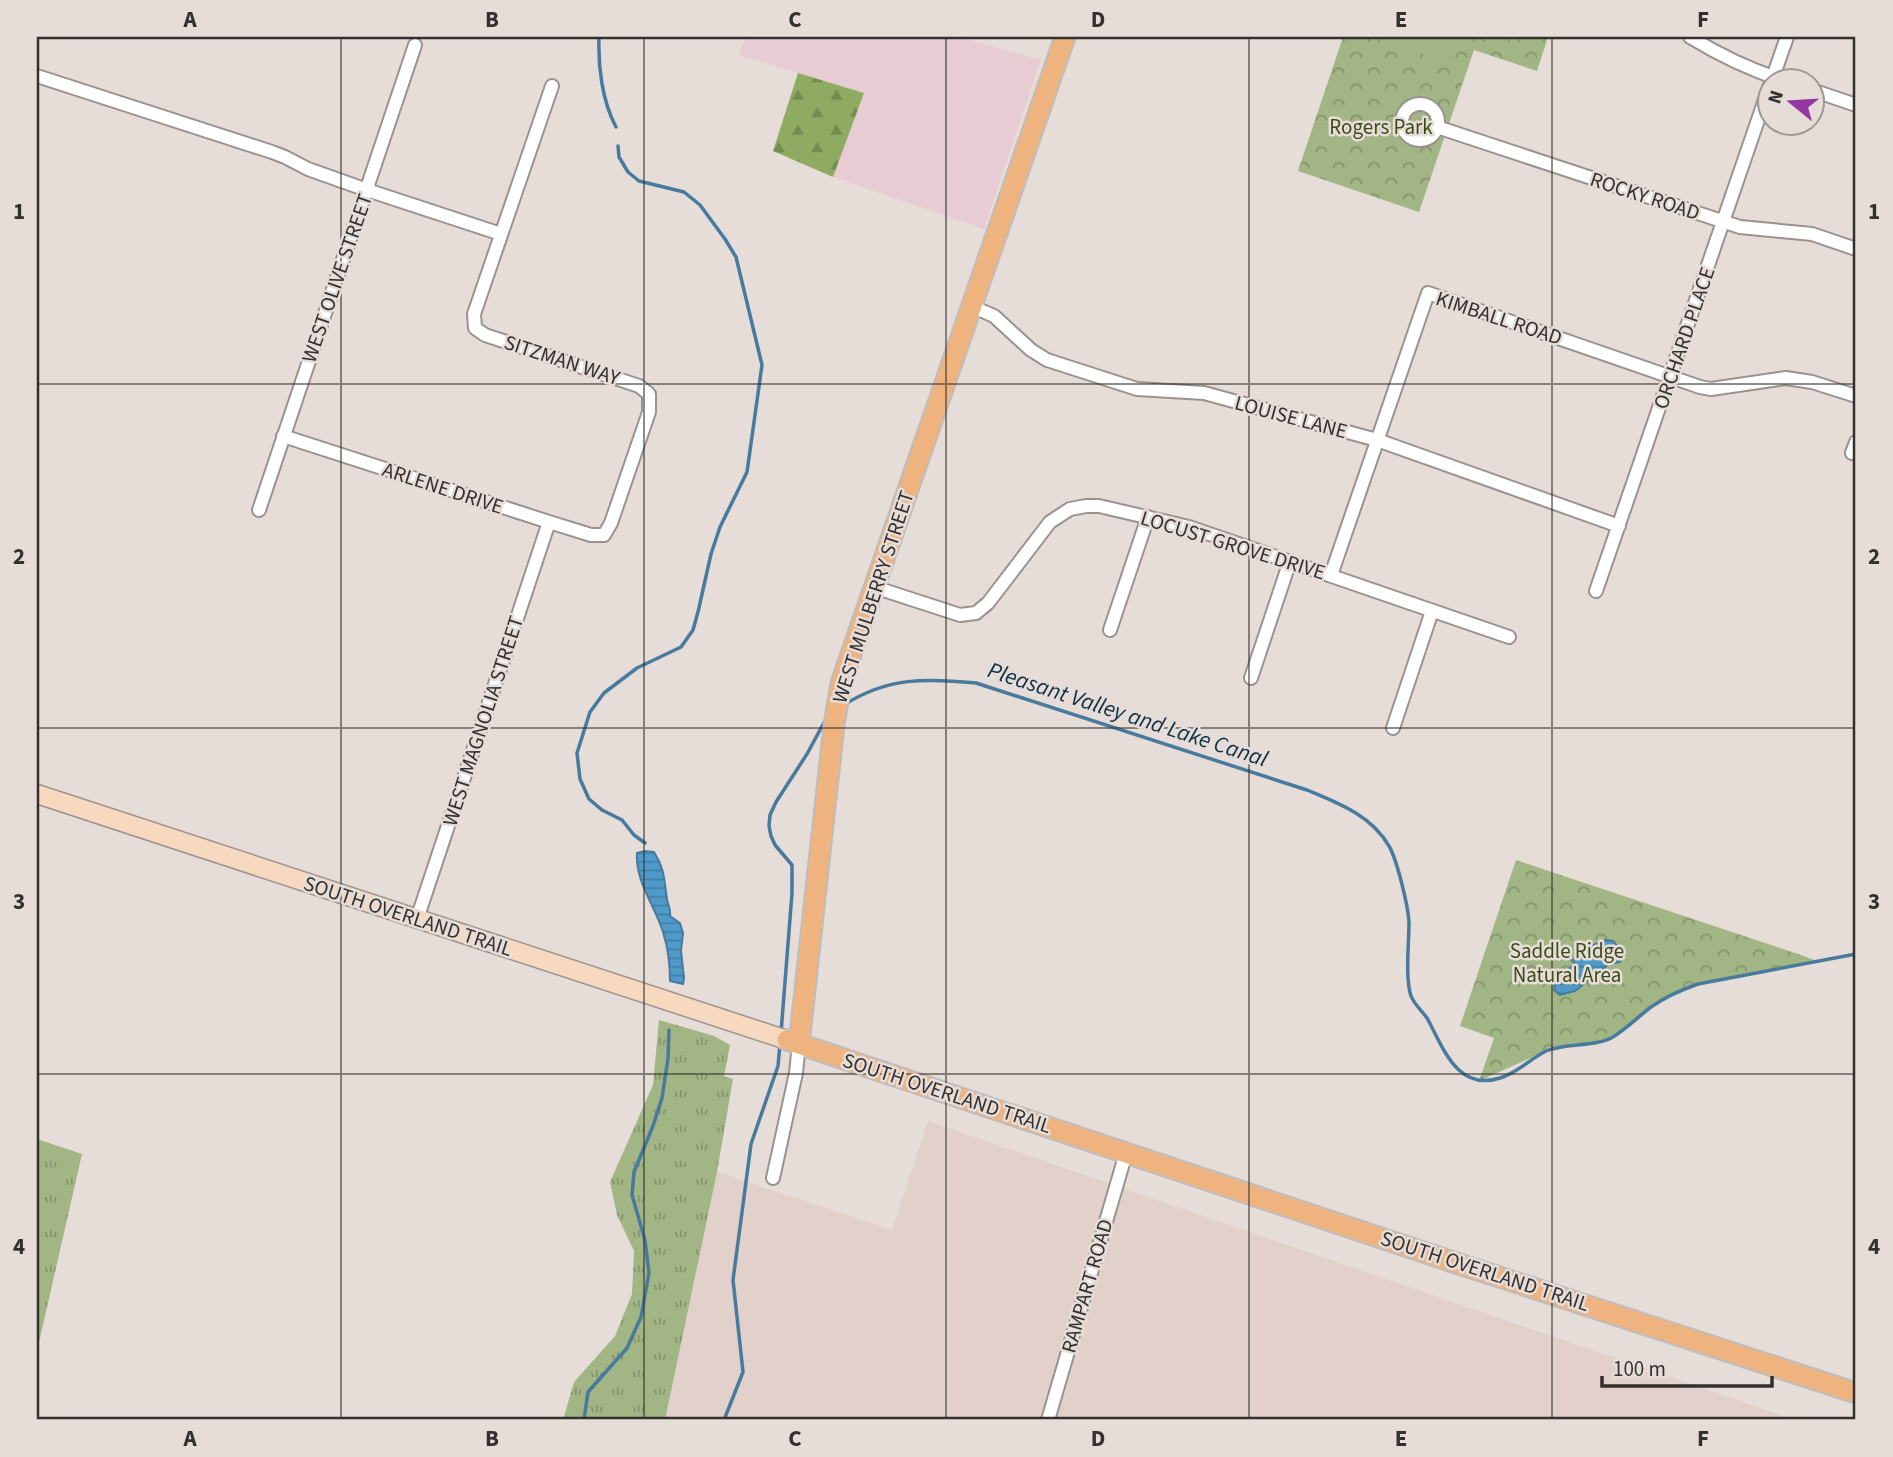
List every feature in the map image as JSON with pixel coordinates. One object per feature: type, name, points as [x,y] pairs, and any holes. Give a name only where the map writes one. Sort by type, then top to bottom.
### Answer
[{"type":"main road","name":"WEST MULBERRY STREET","points":[[786,1040],[843,675],[1065,37]]},
{"type":"main road","name":"SOUTH OVERLAND TRAIL","points":[[37,796],[1856,1393]]},
{"type":"street","points":[[1690,37],[1756,73]]},
{"type":"street","name":"ORCHARD PLACE","points":[[1778,66],[1787,37]]},
{"type":"street","name":"WEST OLIVE STREET","points":[[259,510],[415,46]]},
{"type":"street","points":[[37,76],[279,155],[367,190],[501,234],[552,86]]},
{"type":"street","points":[[1826,94],[1856,104]]},
{"type":"street","name":"ROCKY ROAD","points":[[1437,127],[1740,227],[1812,234],[1856,249]]},
{"type":"street","name":"ORCHARD PLACE","points":[[1596,592],[1756,133]]},
{"type":"street","name":"SITZMAN WAY","points":[[501,234],[474,314],[474,328],[485,335],[639,386],[649,394],[649,412],[611,523],[604,535]]},
{"type":"street","name":"KIMBALL ROAD","points":[[1331,575],[1428,293],[1711,389],[1772,379],[1799,379],[1856,396]]},
{"type":"street","name":"LOUISE LANE","points":[[971,306],[994,316],[1039,356],[1127,387],[1204,393],[1377,440],[1619,526]]},
{"type":"street","name":"ARLENE DRIVE","points":[[283,436],[549,522],[592,535],[604,535]]},
{"type":"street","name":"LOCUST GROVE DRIVE","points":[[874,587],[960,615],[971,614],[988,603],[1044,527],[1063,513],[1078,507],[1099,506],[1189,527],[1508,637]]},
{"type":"street","points":[[1110,630],[1148,517]]},
{"type":"street","name":"WEST MAGNOLIA STREET","points":[[417,919],[549,522]]},
{"type":"street","points":[[1251,678],[1290,561]]},
{"type":"street","points":[[1393,728],[1432,611]]},
{"type":"street","name":"WEST MULBERRY STREET","points":[[772,1178],[796,1073],[786,1040]]},
{"type":"street","name":"RAMPART ROAD","points":[[1048,1420],[1126,1153]]},
{"type":"shaded area","points":[[745,37],[959,37],[1041,60],[984,229],[833,177],[864,93],[739,55]]},
{"type":"shaded area","points":[[928,1121],[1795,1420],[665,1420],[717,1172],[892,1230]]},
{"type":"green space","name":"Rogers Park","points":[[1343,37],[1548,37],[1537,71],[1474,50],[1419,212],[1298,171]]},
{"type":"green space","points":[[1394,37],[1461,37],[1449,65],[1392,41]]},
{"type":"green space","points":[[798,73],[864,93],[833,177],[773,151]]},
{"type":"green space","name":"Saddle Ridge Natural Area","points":[[1516,860],[1817,961],[1698,984],[1675,993],[1652,1007],[1614,1036],[1600,1042],[1546,1051],[1479,1081],[1494,1038],[1460,1026]]},
{"type":"green space","points":[[659,1020],[714,1036],[730,1045],[724,1076],[733,1079],[717,1172],[665,1420],[563,1420],[574,1382],[615,1336],[632,1294],[634,1251],[617,1215],[610,1182],[653,1085]]},
{"type":"green space","points":[[37,1139],[82,1154],[37,1351]]},
{"type":"water","points":[[654,852],[660,864],[670,916],[680,923],[683,933],[683,984],[670,981],[665,938],[639,874],[637,853]]},
{"type":"water","points":[[1605,940],[1613,941],[1620,949],[1620,962],[1609,964],[1575,991],[1560,995],[1554,990],[1555,984],[1575,963],[1572,961],[1581,953],[1586,954],[1593,945]]},
{"type":"waterway","points":[[599,37],[602,83],[607,106],[616,127]]},
{"type":"waterway","points":[[618,146],[619,157],[628,172],[639,181],[684,192],[700,205],[725,239],[736,257],[762,365],[747,472],[720,527],[693,630],[681,647],[637,668],[604,693],[590,712],[577,753],[580,779],[589,799],[602,810],[622,820],[634,835],[645,843]]},
{"type":"waterway","name":"Pleasant Valley and Lake Canal","points":[[844,705],[892,684],[924,680],[976,683],[1307,790],[1353,811],[1382,835],[1389,846],[1402,883],[1409,922],[1408,970],[1411,996],[1453,1064],[1473,1079],[1485,1081],[1500,1078],[1554,1048],[1589,1044],[1613,1037],[1662,1000],[1698,984],[1856,954]]},
{"type":"waterway","name":"Pleasant Valley and Lake Canal","points":[[781,1033],[792,865],[771,836],[770,815],[827,717]]},
{"type":"waterway","points":[[584,1420],[588,1392],[627,1348],[641,1317],[649,1273],[645,1240],[632,1195],[634,1172],[662,1098],[669,1030]]},
{"type":"waterway","name":"Pleasant Valley and Lake Canal","points":[[724,1420],[743,1372],[733,1280],[751,1144],[778,1066],[780,1044]]}]
